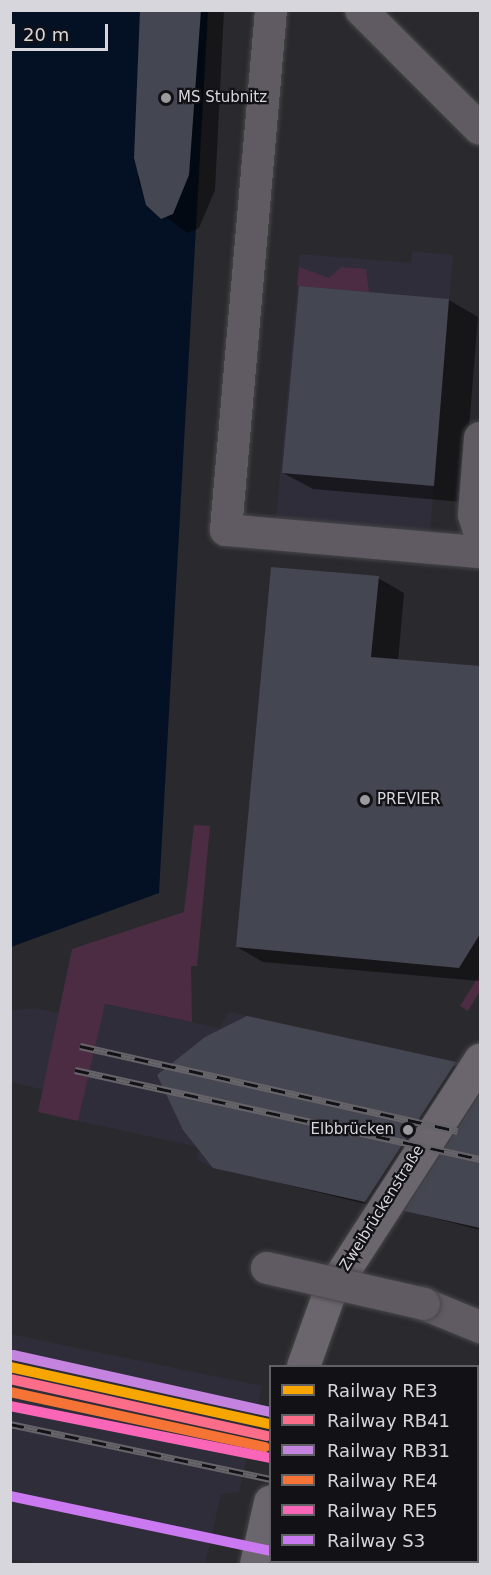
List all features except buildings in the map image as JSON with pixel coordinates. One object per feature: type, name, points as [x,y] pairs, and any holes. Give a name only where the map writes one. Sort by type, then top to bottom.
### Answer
[{"type":"main road","name":"Zweibrückenstraße","points":[[303,1365],[329,1293],[480,1060]]},
{"type":"main road","points":[[256,1564],[269,1506]]},
{"type":"street","points":[[271,10],[226,530],[480,552]]},
{"type":"street","points":[[361,10],[480,129]]},
{"type":"street","points":[[480,438],[474,514],[480,534]]},
{"type":"street","points":[[267,1268],[424,1304],[480,1307]]},
{"type":"street","points":[[424,1304],[480,1328]]},
{"type":"shaded area","points":[[412,251],[453,255],[430,533],[276,519],[300,254],[411,263]]},
{"type":"shaded area","points":[[299,267],[329,278],[341,267],[366,269],[369,292],[297,286]]},
{"type":"shaded area","points":[[194,825],[210,826],[197,966],[191,966],[192,1022],[105,1004],[78,1121],[38,1112],[72,949],[184,912]]},
{"type":"shaded area","points":[[480,974],[480,991],[468,1011],[460,1006]]},
{"type":"shaded area","points":[[104,1004],[219,1028],[230,1012],[480,1067],[480,1228],[213,1168],[197,1159],[199,1147],[78,1121],[83,1099],[11,1082],[10,1011],[34,1008],[100,1021]]},
{"type":"shaded area","points":[[10,1334],[262,1386],[239,1492],[221,1494],[205,1564],[41,1564],[11,1559]]},
{"type":"shaded area","points":[[479,1488],[480,1564],[302,1564],[479,1563]]},
{"type":"water","points":[[11,11],[208,11],[159,893],[11,947]]},
{"type":"railway","points":[[80,1046],[458,1131]]},
{"type":"railway","points":[[75,1070],[480,1159]]},
{"type":"railway","points":[[10,1424],[269,1479]]},
{"type":"rail line","name":"RB31","points":[[13,1355],[269,1412]]},
{"type":"rail line","name":"RE3","points":[[10,1367],[269,1424]]},
{"type":"rail line","name":"RB41","points":[[10,1379],[267,1436]]},
{"type":"rail line","name":"RE4","points":[[10,1392],[265,1447]]},
{"type":"rail line","name":"RE5","points":[[10,1406],[269,1458]]},
{"type":"rail line","name":"S3","points":[[10,1496],[269,1551]]},
{"type":"place","name":"MS Stubnitz","points":[[166,98]]},
{"type":"place","name":"PREVIER","points":[[365,800]]},
{"type":"place","name":"Elbbrücken","points":[[408,1130]]}]
